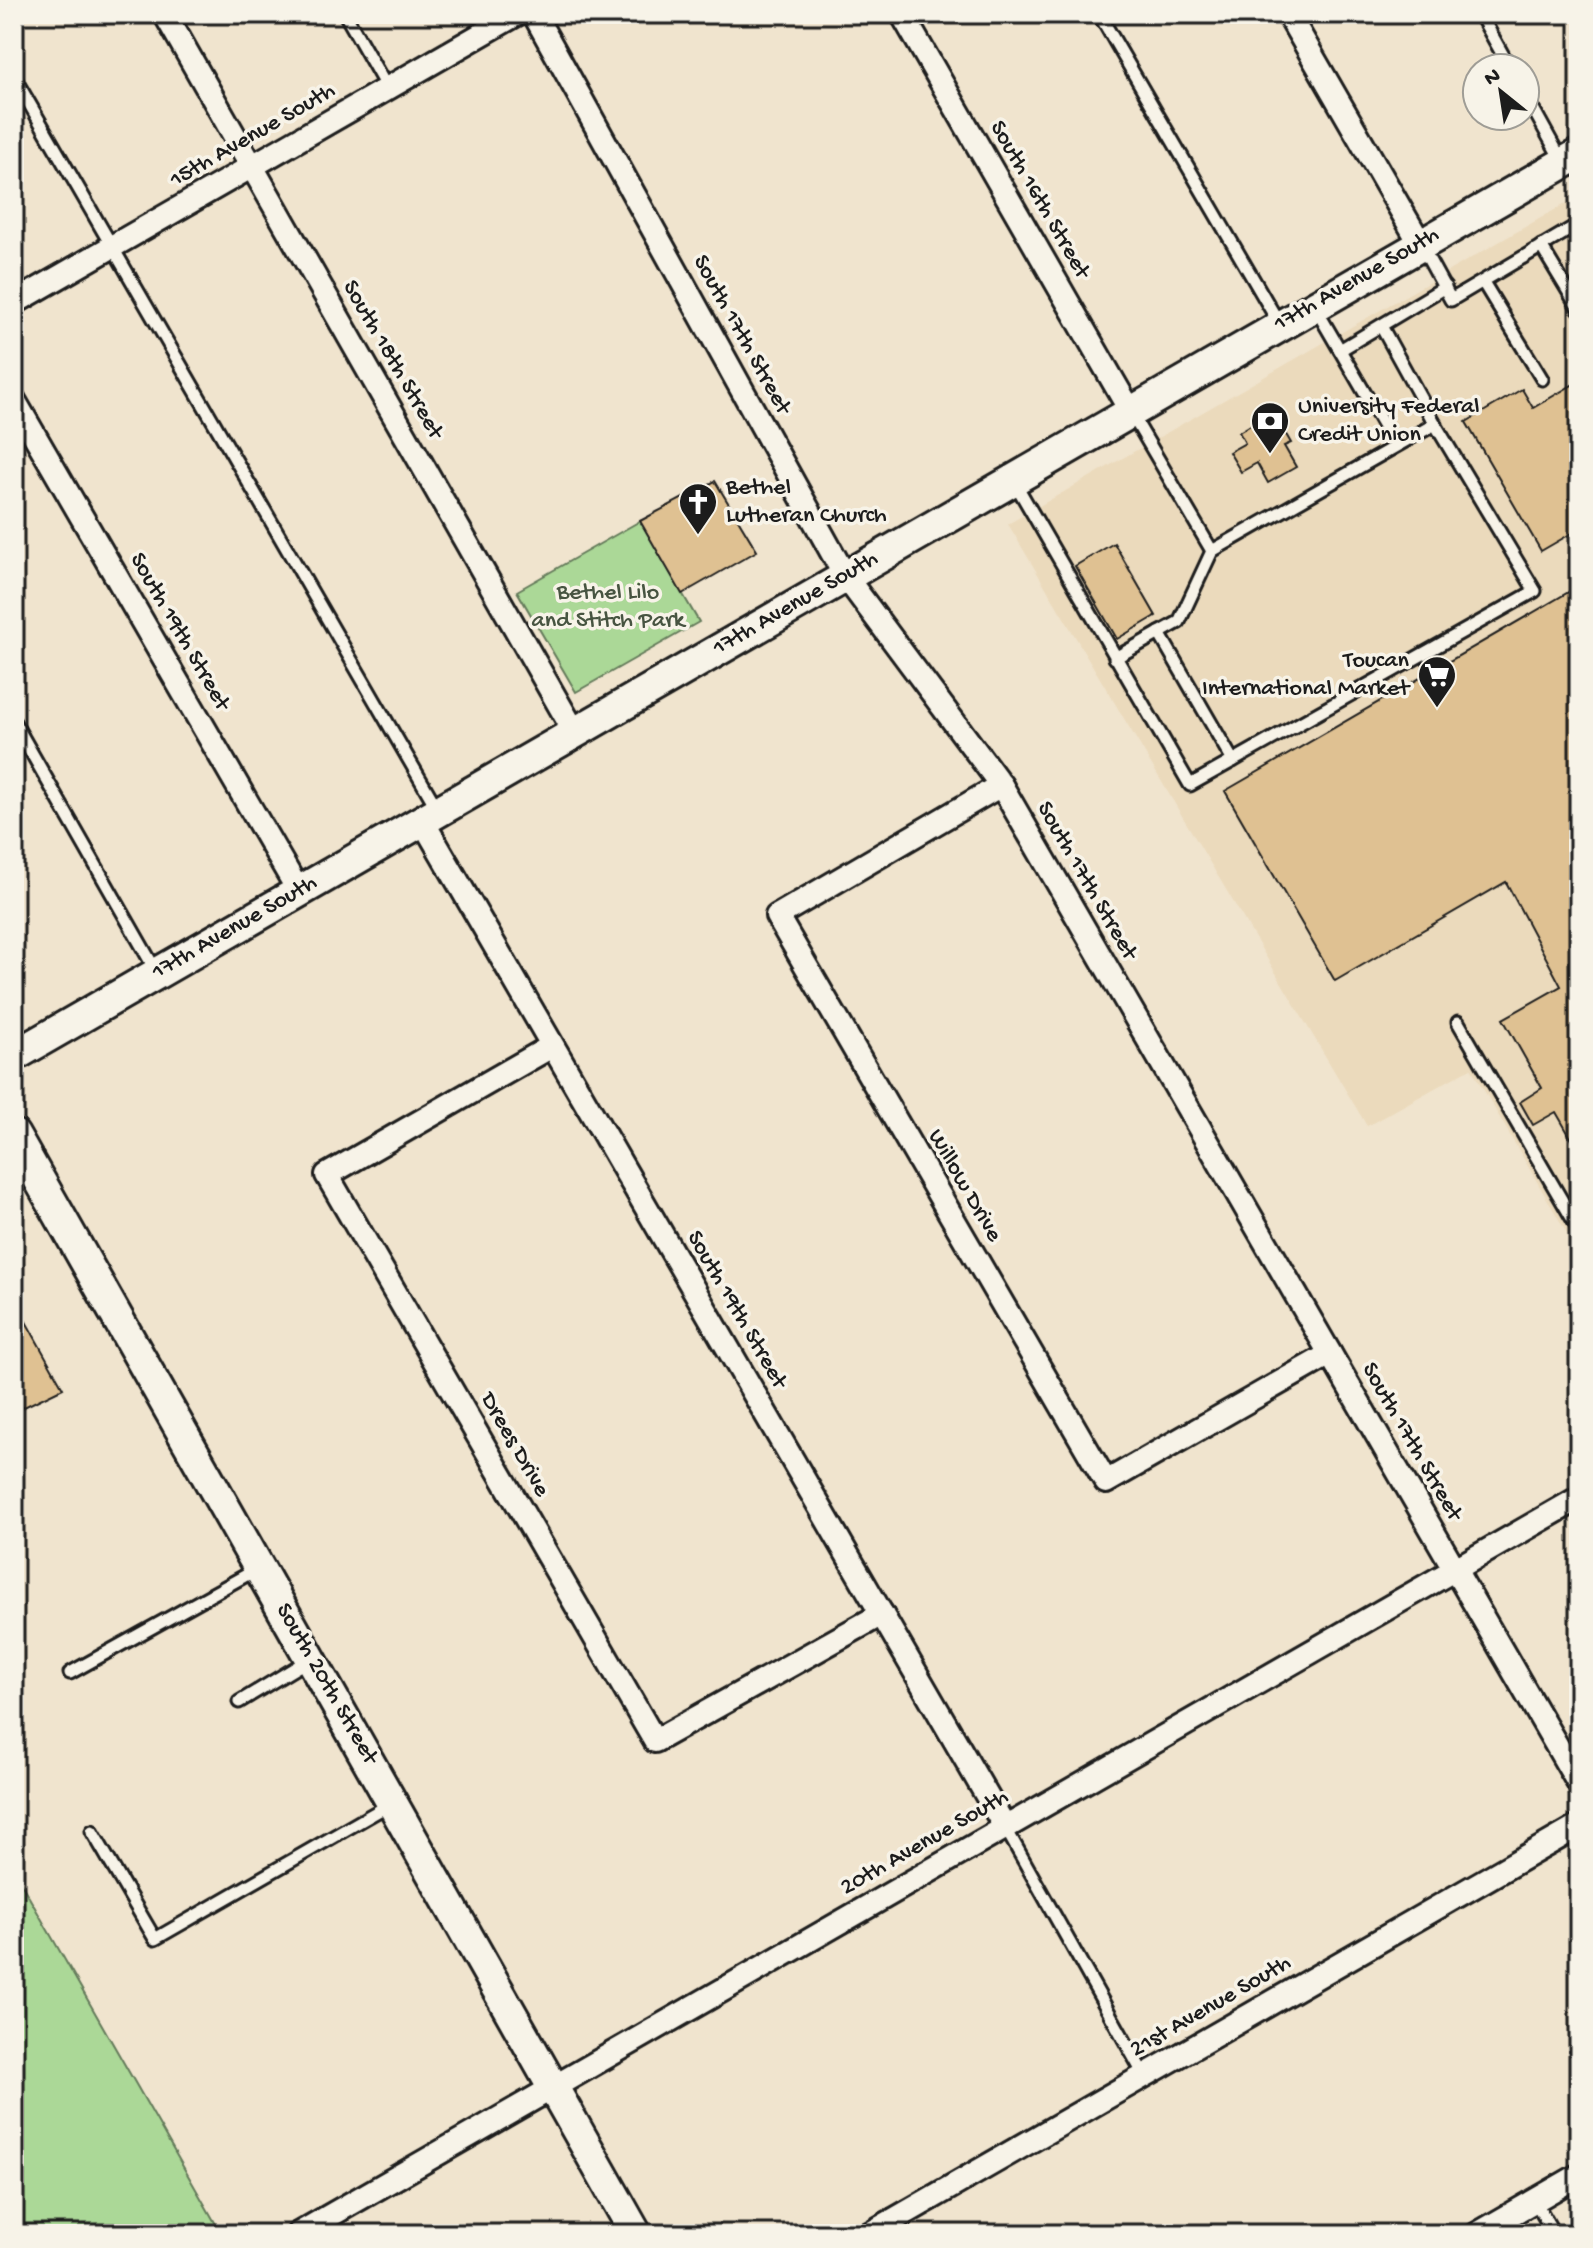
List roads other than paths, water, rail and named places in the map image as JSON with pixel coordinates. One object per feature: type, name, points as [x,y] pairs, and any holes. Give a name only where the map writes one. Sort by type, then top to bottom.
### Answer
[{"type":"street","name":"South 18th Street","points":[[165,14],[574,731]]},
{"type":"street","name":"15th Avenue South","points":[[14,303],[517,14]]},
{"type":"street","name":"South 17th Street","points":[[534,14],[845,576],[1001,785],[1579,1784]]},
{"type":"street","name":"South 16th Street","points":[[902,14],[1131,412]]},
{"type":"street","points":[[1288,14],[1420,243]]},
{"type":"street","name":"17th Avenue South","points":[[14,1056],[1420,243],[1571,159]]},
{"type":"street","name":"South 19th Street","points":[[14,400],[298,890]]},
{"type":"street","name":"Willow Drive","points":[[1001,785],[777,916],[785,930],[1106,1482],[1330,1354]]},
{"type":"street","name":"South 19th Street","points":[[430,815],[552,1046],[1005,1827]]},
{"type":"street","name":"Drees Drive","points":[[552,1046],[327,1175],[655,1741],[882,1614]]},
{"type":"street","name":"South 20th Street","points":[[14,1135],[636,2234]]},
{"type":"street","name":"20th Avenue South","points":[[298,2234],[1579,1498]]},
{"type":"street","name":"21st Avenue South","points":[[869,2234],[1579,1826]]},
{"type":"street","points":[[1477,2234],[1579,2175]]},
{"type":"lane","points":[[345,14],[387,88]]},
{"type":"lane","points":[[1099,14],[1280,325]]},
{"type":"lane","points":[[1480,14],[1501,52]]},
{"type":"lane","points":[[14,77],[430,815]]},
{"type":"lane","points":[[1541,117],[1571,159]]},
{"type":"lane","points":[[1420,243],[1451,300],[1579,224]]},
{"type":"lane","points":[[1541,246],[1579,309]]},
{"type":"lane","points":[[1483,282],[1542,379]]},
{"type":"lane","points":[[1340,350],[1445,287]]},
{"type":"lane","points":[[1314,305],[1395,445]]},
{"type":"lane","points":[[1013,480],[1190,785],[1535,591],[1435,424],[1381,326]]},
{"type":"lane","points":[[1131,412],[1212,551]]},
{"type":"lane","points":[[1115,658],[1179,622],[1212,551],[1435,424]]},
{"type":"lane","points":[[1159,633],[1233,761]]},
{"type":"lane","points":[[14,722],[157,973]]},
{"type":"lane","points":[[1458,1022],[1579,1230]]},
{"type":"lane","points":[[70,1673],[259,1567]]},
{"type":"lane","points":[[239,1702],[311,1659]]},
{"type":"lane","points":[[92,1831],[155,1939],[393,1803]]},
{"type":"lane","points":[[1005,1827],[1144,2075]]},
{"type":"lane","points":[[1535,2201],[1554,2234]]},
{"type":"place","name":"University Federal Credit Union","points":[[1270,455]]},
{"type":"place","name":"Bethel Lutheran Church","points":[[698,536]]},
{"type":"place","name":"Toucan International Market","points":[[1437,709]]},
{"type":"park label","name":"Bethel Lilo and Stitch Park","points":[[608,607]]}]
